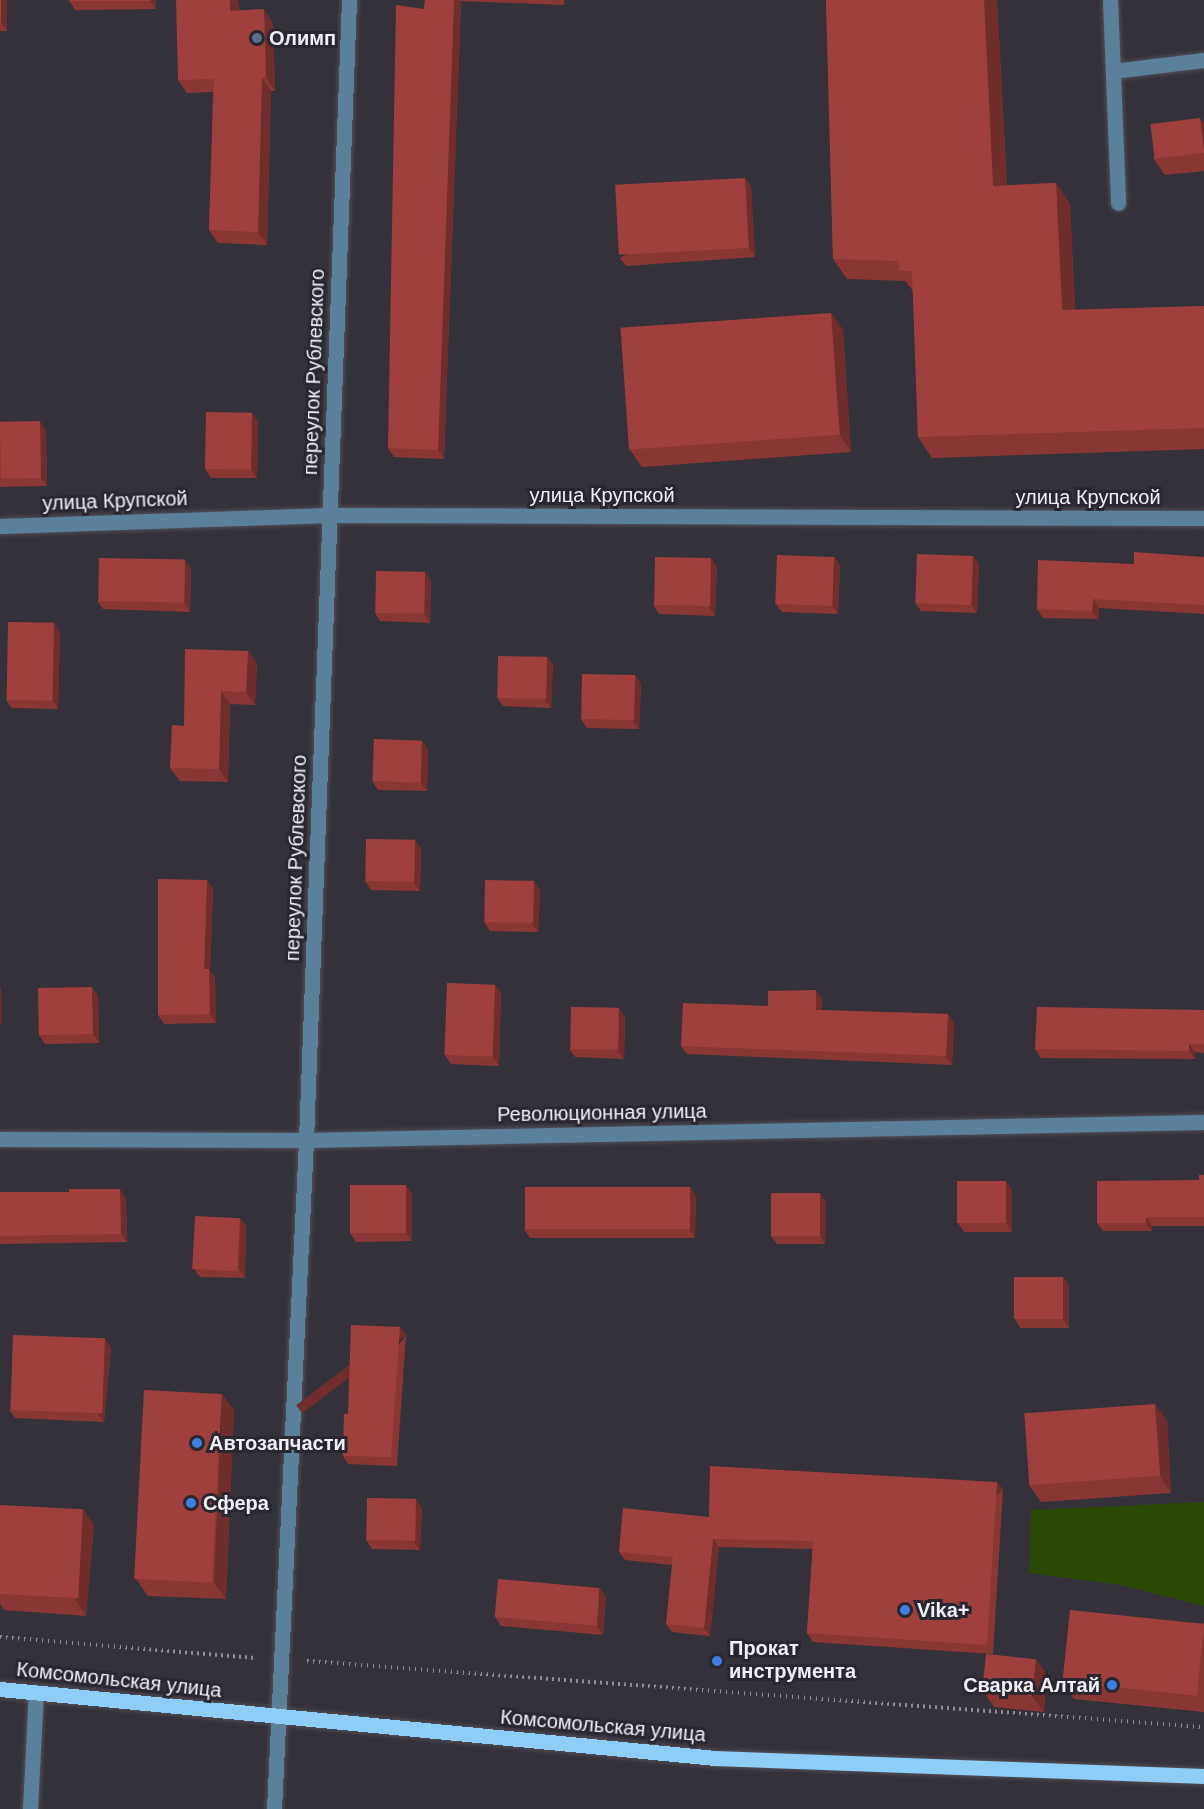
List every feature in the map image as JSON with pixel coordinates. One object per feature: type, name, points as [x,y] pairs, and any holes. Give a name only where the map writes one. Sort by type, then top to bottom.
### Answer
[{"type":"main road","name":"Комсомольская улица","points":[[0,1689],[715,1758],[1204,1776]]},
{"type":"street","name":"переулок Рублевского","points":[[274,1809],[306,1140],[349,0]]},
{"type":"street","points":[[1110,0],[1118,203]]},
{"type":"street","points":[[1113,71],[1204,60]]},
{"type":"street","name":"улица Крупской","points":[[0,526],[330,515],[1204,518]]},
{"type":"street","name":"Революционная улица","points":[[0,1139],[306,1140],[1204,1122]]},
{"type":"street","points":[[30,1809],[36,1692]]},
{"type":"path","points":[[0,1637],[1204,1727]]},
{"type":"green space","points":[[1204,1502],[1204,1606],[1121,1585],[1029,1573],[1031,1510]]},
{"type":"building","points":[[1,0],[1,23],[0,23]]},
{"type":"building","points":[[150,0],[150,1],[69,1]]},
{"type":"building","points":[[176,0],[230,0],[230,11],[264,9],[266,77],[262,78],[258,232],[209,230],[214,79],[178,80]]},
{"type":"building","points":[[425,0],[454,0],[438,450],[388,448],[396,5],[424,9]]},
{"type":"building","points":[[826,0],[984,0],[993,186],[1056,183],[1062,310],[1204,306],[1204,428],[918,437],[912,271],[899,271],[899,261],[833,259]]},
{"type":"building","points":[[1200,118],[1204,153],[1155,159],[1150,124]]},
{"type":"building","points":[[745,178],[749,248],[619,255],[615,185]]},
{"type":"building","points":[[831,313],[840,435],[629,449],[621,328]]},
{"type":"building","points":[[206,412],[252,413],[251,470],[205,469]]},
{"type":"building","points":[[40,421],[41,478],[1,479],[0,422]]},
{"type":"building","points":[[1134,552],[1204,557],[1204,605],[1093,599],[1092,611],[1037,609],[1038,560],[1134,564]]},
{"type":"building","points":[[917,554],[973,556],[971,605],[915,603]]},
{"type":"building","points":[[777,555],[834,557],[832,606],[775,604]]},
{"type":"building","points":[[655,557],[711,558],[710,606],[654,605]]},
{"type":"building","points":[[99,558],[185,560],[184,602],[98,601]]},
{"type":"building","points":[[376,571],[425,572],[424,614],[375,613]]},
{"type":"building","points":[[8,622],[54,623],[53,701],[7,700]]},
{"type":"building","points":[[185,649],[248,651],[246,692],[221,691],[219,769],[170,768],[172,725],[184,726]]},
{"type":"building","points":[[498,656],[547,657],[546,699],[497,698]]},
{"type":"building","points":[[582,674],[635,675],[634,720],[581,719]]},
{"type":"building","points":[[374,739],[422,741],[421,783],[373,781]]},
{"type":"building","points":[[366,839],[415,840],[414,882],[365,881]]},
{"type":"building","points":[[158,879],[207,880],[204,969],[209,969],[210,1014],[158,1015]]},
{"type":"building","points":[[485,880],[534,881],[533,923],[484,922]]},
{"type":"building","points":[[447,983],[495,985],[492,1057],[444,1055]]},
{"type":"building","points":[[92,987],[93,1034],[39,1035],[38,988]]},
{"type":"building","points":[[816,990],[816,1010],[948,1014],[946,1056],[681,1046],[683,1003],[768,1006],[768,991]]},
{"type":"building","points":[[571,1007],[619,1008],[618,1050],[570,1049]]},
{"type":"building","points":[[1037,1007],[1204,1010],[1204,1044],[1189,1044],[1189,1051],[1035,1049]]},
{"type":"building","points":[[1199,1175],[1204,1175],[1204,1217],[1146,1217],[1146,1223],[1097,1223],[1097,1181],[1199,1180]]},
{"type":"building","points":[[957,1181],[1006,1181],[1006,1223],[957,1223]]},
{"type":"building","points":[[350,1185],[406,1185],[406,1233],[350,1233]]},
{"type":"building","points":[[525,1187],[690,1187],[690,1229],[525,1229]]},
{"type":"building","points":[[69,1189],[120,1189],[121,1234],[0,1236],[0,1192],[69,1192]]},
{"type":"building","points":[[771,1193],[820,1193],[820,1236],[771,1236]]},
{"type":"building","points":[[195,1216],[240,1218],[237,1271],[192,1269]]},
{"type":"building","points":[[1014,1277],[1063,1277],[1063,1319],[1014,1319]]},
{"type":"building","points":[[351,1325],[400,1327],[391,1457],[343,1456],[344,1414],[348,1414]]},
{"type":"building","points":[[13,1335],[105,1338],[102,1413],[10,1410]]},
{"type":"building","name":"Сфера","points":[[144,1390],[222,1394],[212,1583],[134,1579]]},
{"type":"building","points":[[1155,1404],[1160,1476],[1029,1485],[1024,1413]]},
{"type":"building","points":[[710,1466],[997,1482],[987,1645],[807,1633],[813,1541],[713,1539],[704,1628],[666,1624],[673,1557],[619,1552],[623,1508],[709,1517]]},
{"type":"building","points":[[367,1498],[416,1499],[415,1541],[366,1540]]},
{"type":"building","points":[[0,1505],[83,1509],[78,1598],[0,1594]]},
{"type":"building","points":[[498,1579],[600,1588],[596,1626],[495,1617]]},
{"type":"building","points":[[1070,1610],[1204,1624],[1197,1696],[1062,1682]]},
{"type":"building","points":[[986,1654],[1036,1659],[1032,1696],[982,1691]]},
{"type":"place","name":"Олимп","points":[[257,38]]},
{"type":"place","name":"Автозапчасти","points":[[197,1443]]},
{"type":"place","name":"Сфера","points":[[191,1503]]},
{"type":"place","name":"Vika+","points":[[905,1610]]},
{"type":"place","name":"Прокат инструмента","points":[[717,1661]]},
{"type":"place","name":"Сварка Алтай","points":[[1112,1685]]}]
